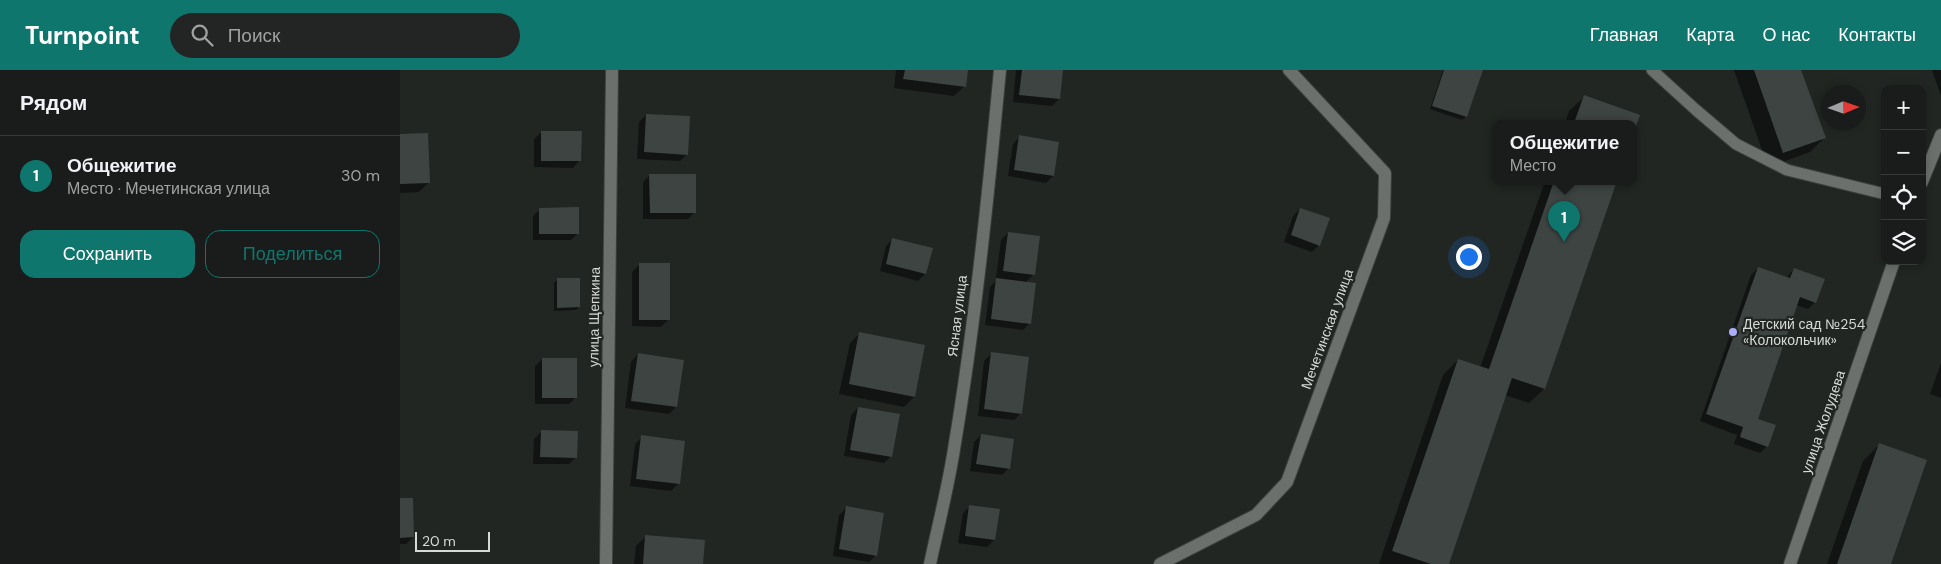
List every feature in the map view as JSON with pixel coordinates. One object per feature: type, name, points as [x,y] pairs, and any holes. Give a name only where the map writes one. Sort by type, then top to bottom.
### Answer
[{"type":"street","name":"улица Щепкина","points":[[606,564],[612,70]]},
{"type":"street","name":"Ясная улица","points":[[930,564],[956,441],[989,181],[1000,70]]},
{"type":"street","name":"Мечетинская улица","points":[[1160,564],[1256,515],[1287,482],[1384,218],[1385,172],[1288,70]]},
{"type":"street","points":[[1925,175],[1941,135]]},
{"type":"street","name":"улица Жолудева","points":[[1790,564],[1893,265]]},
{"type":"lane","points":[[1652,70],[1736,144],[1787,170],[1881,193]]},
{"type":"building","points":[[905,70],[968,70],[966,87],[903,79]]},
{"type":"building","points":[[1022,70],[1063,70],[1060,99],[1019,95]]},
{"type":"building","points":[[1444,70],[1483,70],[1467,117],[1432,106]]},
{"type":"building","points":[[1754,70],[1801,70],[1821,124],[1821,130],[1823,130],[1826,138],[1783,153]]},
{"type":"building","points":[[1584,95],[1640,115],[1637,124],[1637,120],[1575,120]]},
{"type":"building","points":[[646,114],[690,116],[688,155],[644,152]]},
{"type":"building","points":[[541,131],[582,131],[581,161],[541,161]]},
{"type":"building","points":[[428,133],[430,183],[400,184],[400,134]]},
{"type":"building","points":[[1019,135],[1059,142],[1054,176],[1014,170]]},
{"type":"building","points":[[649,174],[696,174],[696,213],[650,213]]},
{"type":"building","points":[[1553,185],[1616,185],[1545,389],[1512,378],[1449,564],[1431,564],[1392,551],[1458,359],[1489,369]]},
{"type":"building","points":[[579,207],[579,234],[539,234],[539,208]]},
{"type":"building","points":[[1300,208],[1330,218],[1320,246],[1291,235]]},
{"type":"building","points":[[1008,232],[1040,236],[1035,275],[1003,271]]},
{"type":"building","points":[[892,238],[933,248],[926,274],[886,264]]},
{"type":"building","points":[[639,263],[670,263],[670,320],[639,320]]},
{"type":"building","points":[[1758,267],[1790,278],[1794,268],[1825,279],[1816,303],[1800,297],[1758,419],[1776,425],[1768,447],[1740,437],[1743,427],[1706,414]]},
{"type":"building","points":[[557,278],[580,278],[580,307],[557,308]]},
{"type":"building","points":[[996,278],[1036,283],[1031,324],[991,319]]},
{"type":"building","points":[[859,332],[925,345],[915,397],[849,384]]},
{"type":"building","points":[[991,352],[1029,357],[1022,414],[984,409]]},
{"type":"building","points":[[638,353],[684,360],[677,407],[631,401]]},
{"type":"building","points":[[542,358],[577,358],[577,398],[542,398]]},
{"type":"building","points":[[858,407],[900,414],[892,457],[850,450]]},
{"type":"building","points":[[541,430],[578,431],[577,458],[540,457]]},
{"type":"building","points":[[981,434],[1014,439],[1010,469],[976,464]]},
{"type":"building","points":[[641,435],[685,441],[680,484],[636,479]]},
{"type":"building","points":[[1879,443],[1927,460],[1891,564],[1837,564]]},
{"type":"building","points":[[400,498],[413,498],[414,537],[400,538]]},
{"type":"building","points":[[969,505],[1000,509],[995,540],[965,536]]},
{"type":"building","points":[[846,506],[884,513],[877,556],[839,549]]},
{"type":"building","points":[[645,535],[705,540],[703,564],[643,564]]},
{"type":"place","name":"Общежитие","points":[[1564,242]]},
{"type":"place","name":"Детский сад №254 «Колокольчик»","points":[[1733,332]]}]
